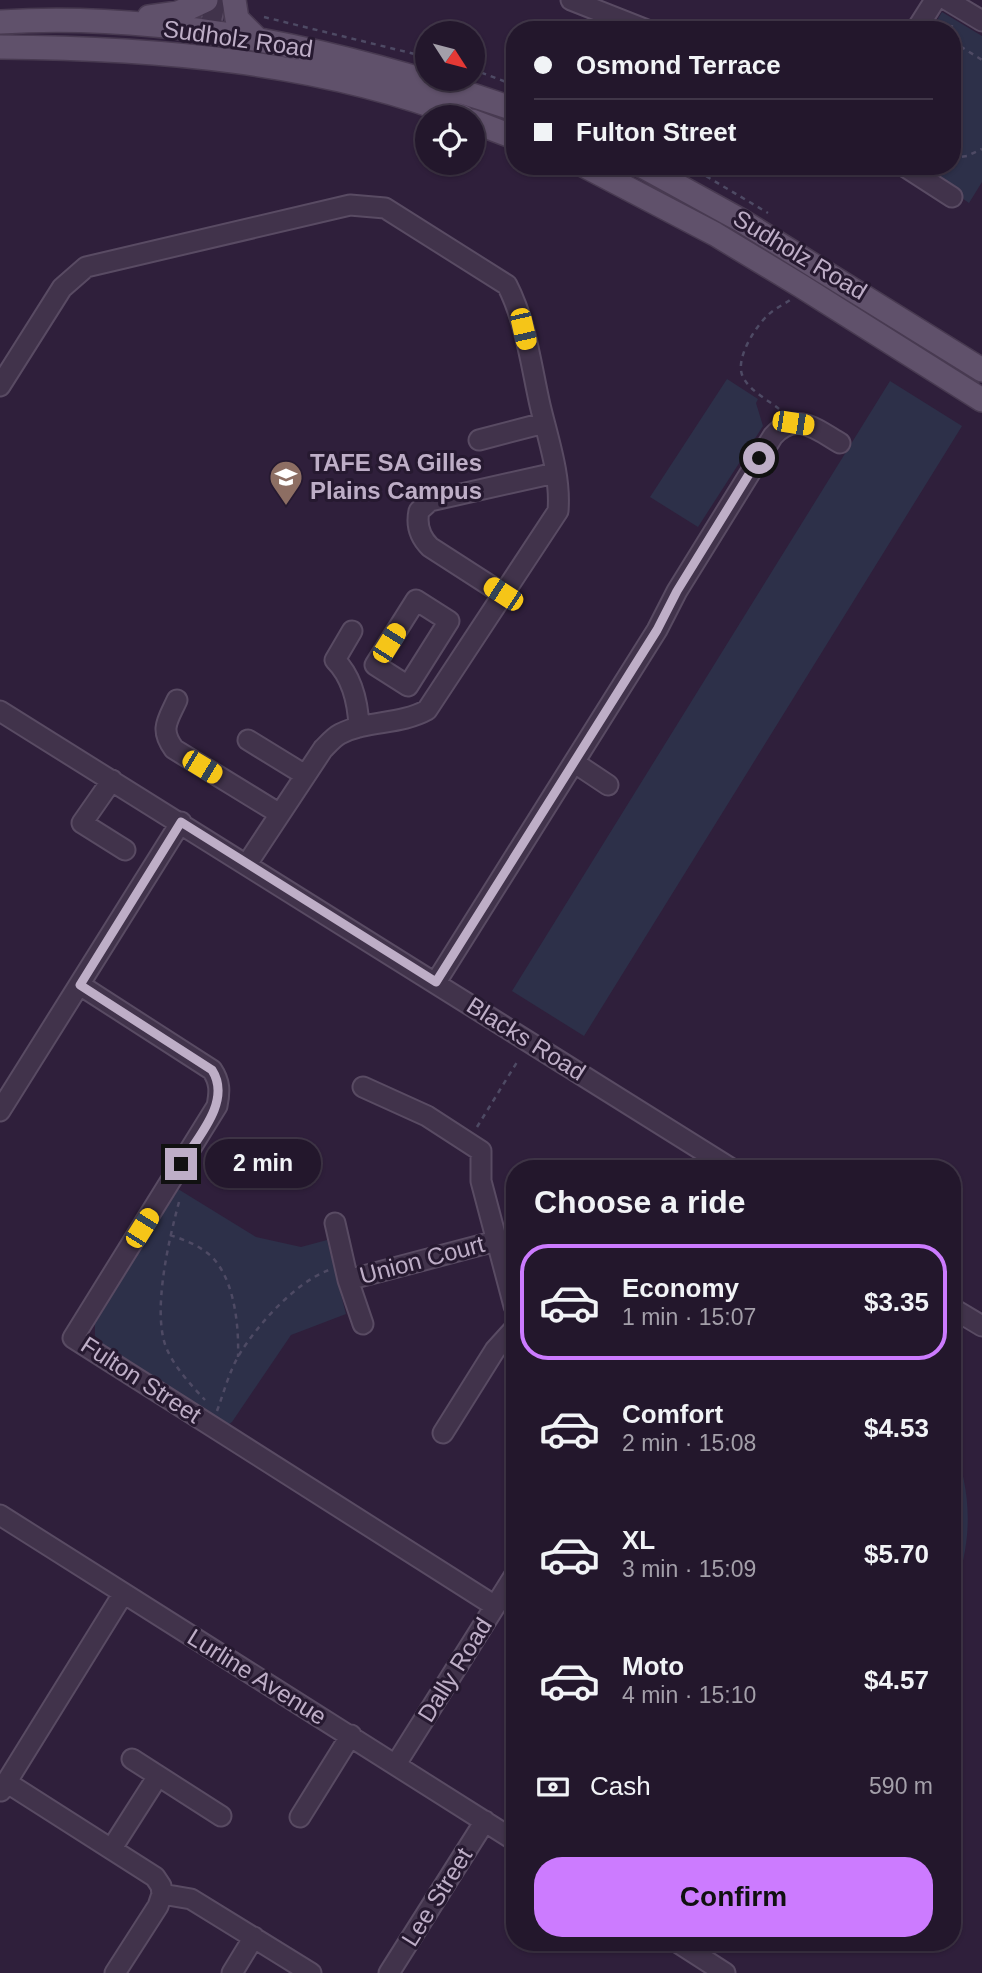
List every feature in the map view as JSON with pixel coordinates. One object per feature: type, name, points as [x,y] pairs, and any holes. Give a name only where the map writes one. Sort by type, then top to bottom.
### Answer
[{"type":"main road","points":[[114,22],[178,13],[206,0]]},
{"type":"main road","points":[[235,7],[242,26],[256,38]]},
{"type":"main road","name":"Sudholz Road","points":[[0,22],[114,22],[256,38],[412,76],[506,106]]},
{"type":"main road","name":"Sudholz Road","points":[[0,47],[114,49],[203,58],[329,79],[424,105]]},
{"type":"main road","points":[[485,126],[506,134]]},
{"type":"main road","name":"Sudholz Road","points":[[602,175],[726,240],[982,400]]},
{"type":"main road","name":"Sudholz Road","points":[[658,175],[742,221],[982,370]]},
{"type":"street","points":[[203,58],[216,0]]},
{"type":"street","points":[[571,0],[624,21]]},
{"type":"street","points":[[922,21],[935,0]]},
{"type":"street","points":[[947,0],[982,21]]},
{"type":"street","points":[[918,175],[952,197]]},
{"type":"street","points":[[0,386],[62,288],[86,267],[350,205],[386,208],[507,285],[518,306],[559,492],[558,511],[427,710],[414,718],[359,727],[338,735],[323,749],[247,864]]},
{"type":"street","points":[[479,440],[544,423]]},
{"type":"street","points":[[436,982],[575,764],[773,436],[783,425],[793,423],[809,425],[840,443]]},
{"type":"street","points":[[503,594],[430,547],[422,539],[418,525],[419,511],[430,500],[555,473]]},
{"type":"street","points":[[352,631],[335,660],[346,674],[354,693],[359,727]]},
{"type":"street","points":[[443,631],[469,647]]},
{"type":"street","points":[[177,700],[165,726],[165,735],[174,749],[280,814]]},
{"type":"street","name":"Blacks Road","points":[[0,711],[718,1160]]},
{"type":"street","points":[[248,740],[305,775]]},
{"type":"street","points":[[575,764],[608,785]]},
{"type":"street","points":[[112,780],[82,823],[125,850]]},
{"type":"street","points":[[0,1111],[181,822]]},
{"type":"street","name":"Fulton Street","points":[[80,985],[212,1070],[219,1080],[219,1094],[217,1106],[73,1338],[495,1606]]},
{"type":"street","points":[[363,1087],[427,1116],[481,1151],[481,1181],[506,1277]]},
{"type":"street","name":"Union Court","points":[[335,1223],[341,1274],[363,1324]]},
{"type":"street","name":"Union Court","points":[[341,1274],[496,1241]]},
{"type":"street","points":[[961,1313],[982,1326]]},
{"type":"street","points":[[443,1433],[495,1350],[506,1338]]},
{"type":"street","name":"Lurline Avenue","points":[[0,1515],[506,1835]]},
{"type":"street","name":"Dally Road","points":[[396,1764],[506,1589]]},
{"type":"street","points":[[115,1973],[158,1906],[162,1894],[161,1886],[155,1877],[112,1849],[3,1787],[123,1594]]},
{"type":"street","points":[[300,1817],[351,1735]]},
{"type":"street","points":[[132,1759],[221,1816]]},
{"type":"street","points":[[112,1849],[158,1776]]},
{"type":"street","name":"Lee Street","points":[[389,1973],[485,1821]]},
{"type":"street","points":[[162,1894],[191,1899],[311,1973]]},
{"type":"street","points":[[232,1973],[254,1937]]},
{"type":"street","points":[[691,1951],[725,1973]]},
{"type":"path","points":[[235,7],[261,16],[415,54]]},
{"type":"path","points":[[961,47],[982,60]]},
{"type":"path","points":[[485,74],[506,82]]},
{"type":"path","points":[[961,157],[982,149]]},
{"type":"path","points":[[783,425],[781,411],[751,388],[743,379],[740,368],[742,353],[767,315],[794,297]]},
{"type":"path","points":[[477,1127],[519,1059]]},
{"type":"path","points":[[182,1192],[170,1234],[161,1328],[166,1348],[189,1382],[225,1417]]},
{"type":"path","points":[[170,1234],[192,1243],[212,1257],[223,1273],[237,1322],[238,1358]]},
{"type":"path","points":[[217,1411],[238,1358],[277,1307],[321,1273],[341,1274]]},
{"type":"shaded area","points":[[942,12],[957,21],[936,21]]},
{"type":"shaded area","points":[[961,23],[982,36],[982,182],[969,203],[929,175],[961,175]]},
{"type":"shaded area","points":[[727,379],[758,399],[756,403],[763,426],[698,527],[650,497]]},
{"type":"shaded area","points":[[890,381],[962,426],[584,1036],[512,991]]},
{"type":"shaded area","points":[[178,1189],[256,1237],[301,1247],[327,1240],[346,1314],[291,1335],[232,1422],[226,1426],[101,1348],[95,1336],[95,1320]]},
{"type":"shaded area","points":[[961,1468],[968,1518],[961,1569]]},
{"type":"place","name":"TAFE SA Gilles Plains Campus","points":[[286,507]]},
{"type":"route","points":[[181,1164],[217,1106],[219,1080],[212,1070],[80,985],[181,822],[436,982],[657,630],[677,591],[759,458]]}]
